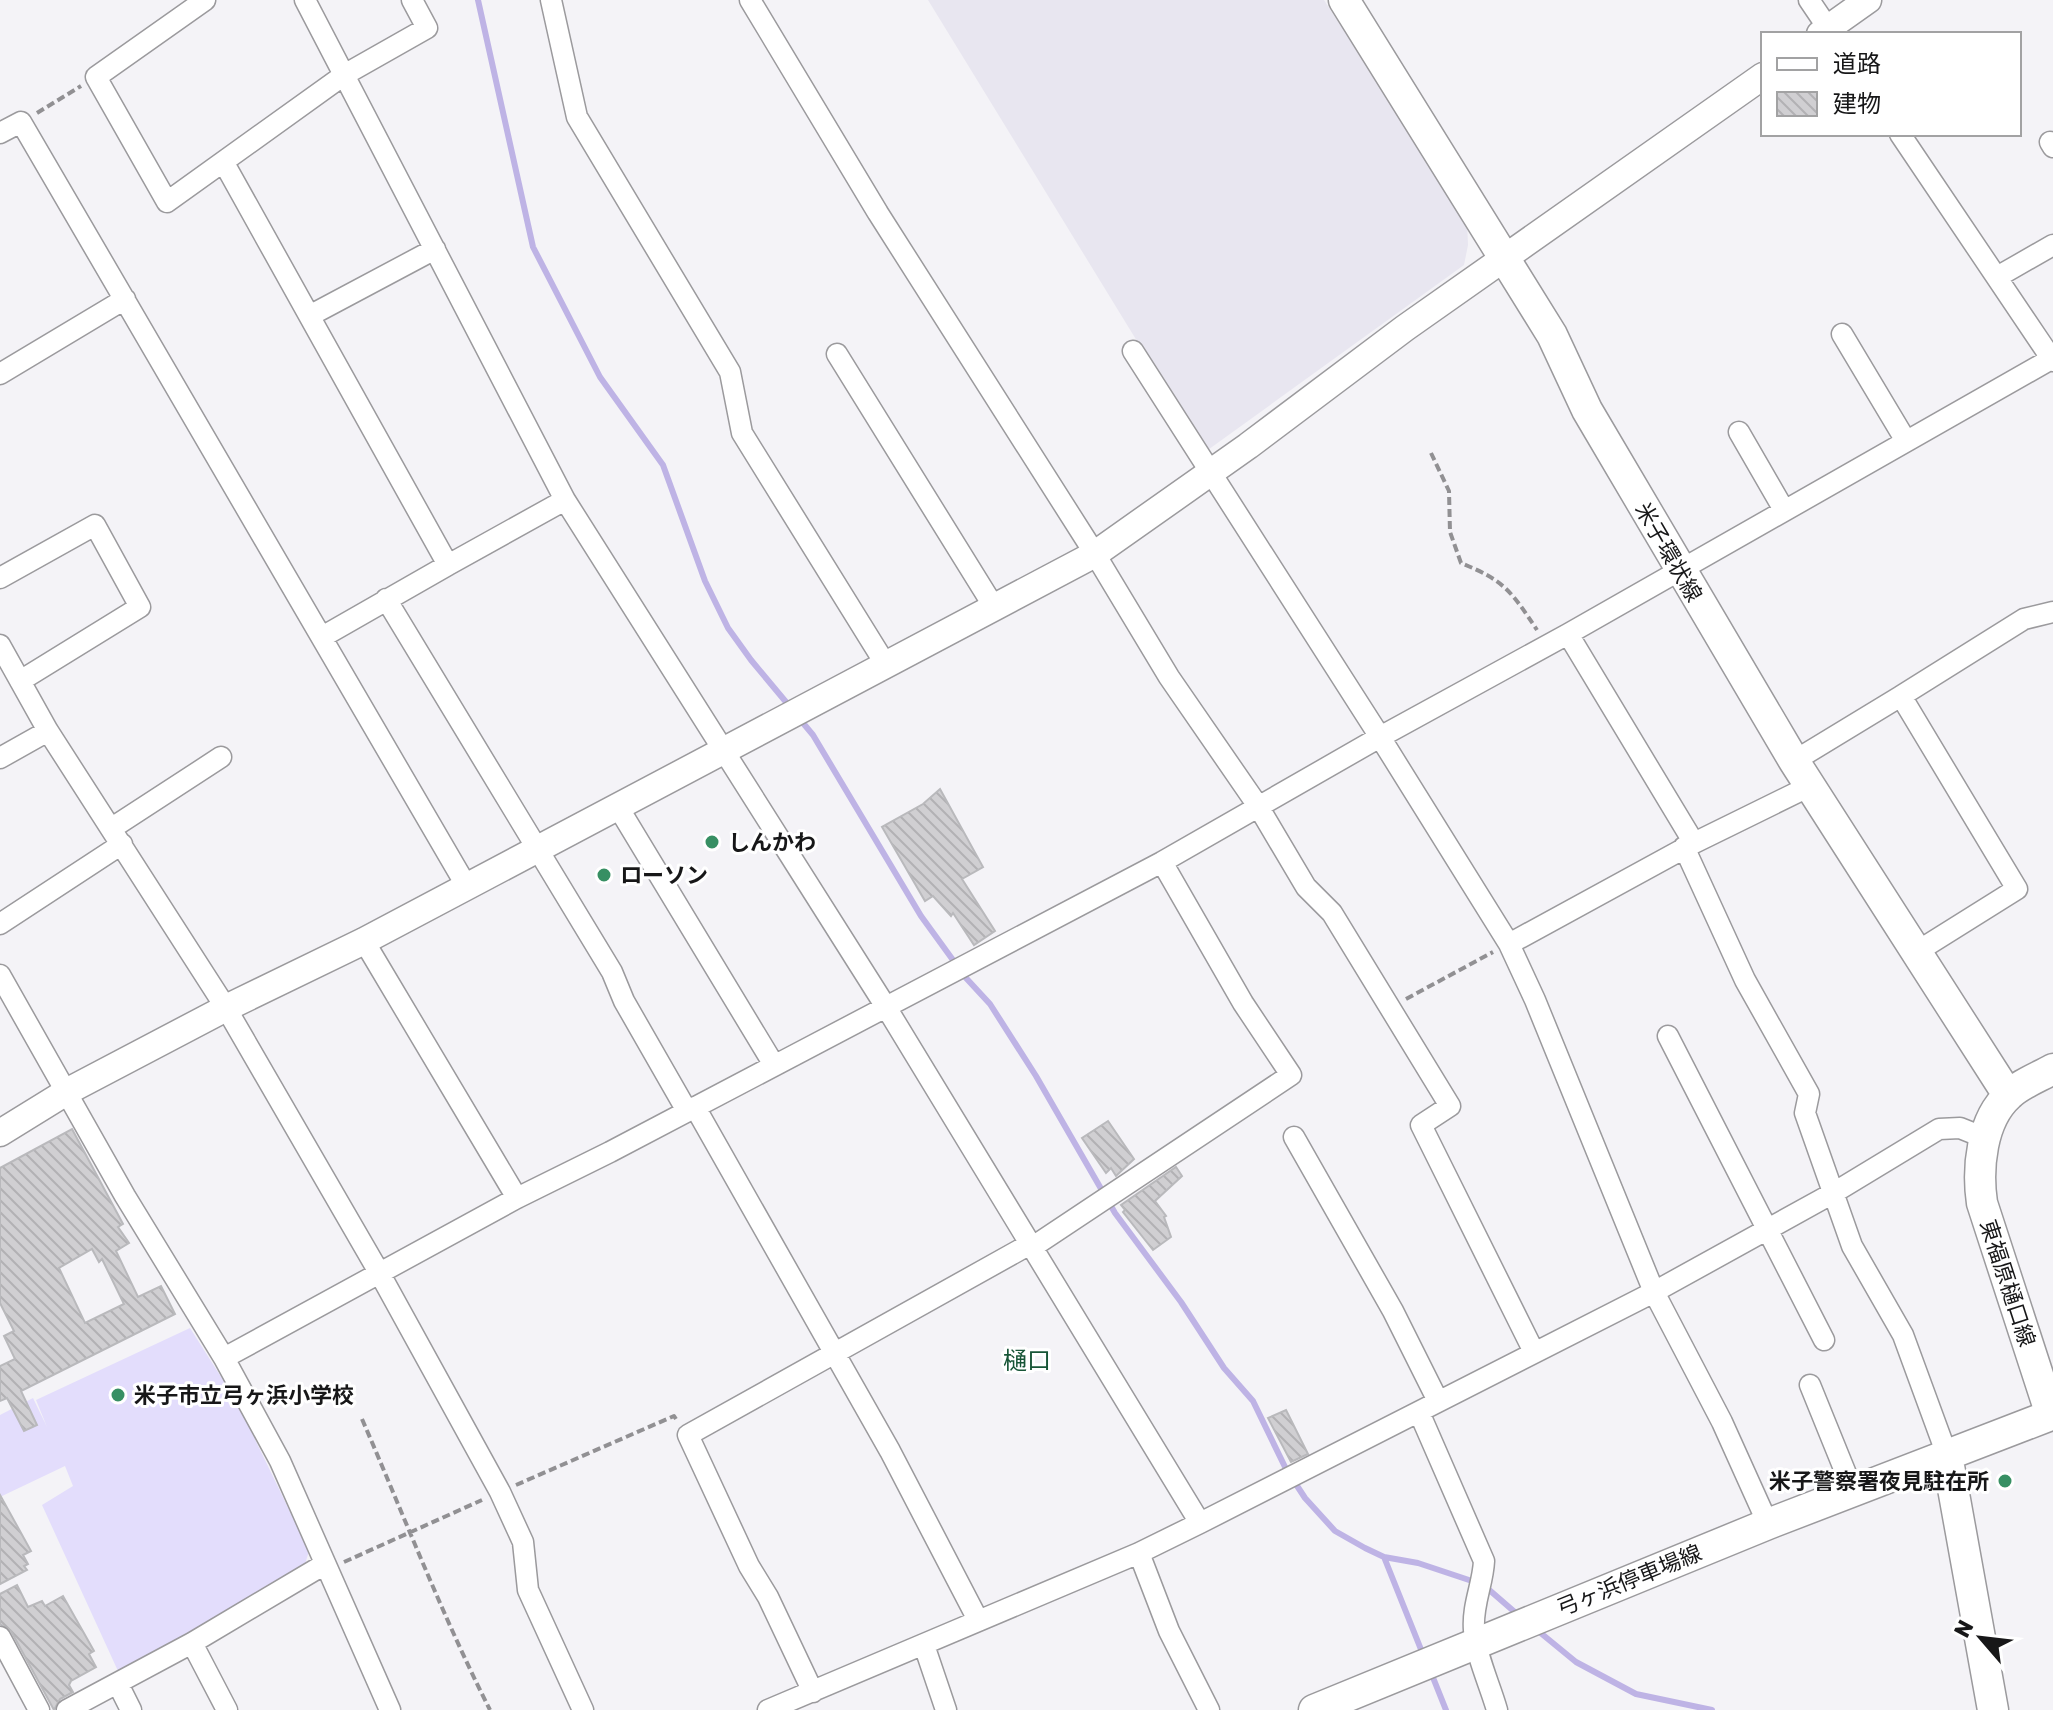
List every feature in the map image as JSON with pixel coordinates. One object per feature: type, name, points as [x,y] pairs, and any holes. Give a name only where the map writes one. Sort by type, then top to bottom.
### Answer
[{"type":"main road","name":"米子環状線","points":[[1344,0],[1552,335],[1587,410],[1802,774],[2008,1095]]},
{"type":"main road","points":[[2008,1095],[2053,1069]]},
{"type":"main road","name":"東福原樋口線","points":[[1947,1455],[2052,1414],[1982,1203],[1978,1180],[1979,1158],[1985,1138],[2008,1095]]},
{"type":"main road","points":[[1947,1455],[1993,1710]]},
{"type":"main road","name":"弓ヶ浜停車場線","points":[[1314,1710],[1768,1524],[1947,1455]]},
{"type":"street","points":[[205,0],[96,77],[167,202],[344,75],[427,28],[412,0]]},
{"type":"street","points":[[305,0],[565,500],[886,1007],[1200,1523]]},
{"type":"street","points":[[551,0],[577,117],[730,372],[742,433],[886,665]]},
{"type":"street","points":[[750,0],[886,226],[1095,554],[1169,677],[1258,806],[1306,887],[1332,913],[1450,1106],[1421,1125],[1534,1352]]},
{"type":"street","points":[[1809,0],[1826,32],[1868,0]]},
{"type":"street","points":[[0,1133],[68,1091],[226,1008],[364,941],[1095,554],[1405,328],[1761,77]]},
{"type":"street","points":[[0,133],[21,122],[467,887]]},
{"type":"street","points":[[224,1358],[517,1198],[1162,862],[2053,359],[1901,136]]},
{"type":"street","points":[[224,163],[448,565]]},
{"type":"street","points":[[1997,277],[2053,245]]},
{"type":"street","points":[[311,315],[435,249]]},
{"type":"street","points":[[0,374],[125,299]]},
{"type":"street","points":[[1842,334],[1906,441]]},
{"type":"street","points":[[1133,351],[1509,944],[1547,1027],[1654,1292],[1722,1422],[1768,1524]]},
{"type":"street","points":[[837,354],[994,607]]},
{"type":"street","points":[[1739,432],[1784,510]]},
{"type":"street","points":[[322,637],[565,500]]},
{"type":"street","points":[[0,578],[95,525],[140,607],[20,681]]},
{"type":"street","points":[[386,599],[612,972],[624,1001],[834,1353],[890,1451],[978,1620]]},
{"type":"street","points":[[1509,944],[1689,845],[1802,774],[1901,696],[2024,619],[2053,612]]},
{"type":"street","points":[[1568,634],[1689,845],[1745,980],[1809,1094],[1805,1113],[1852,1246],[1903,1335],[1947,1455]]},
{"type":"street","points":[[0,645],[48,731],[226,1008],[380,1274],[500,1492],[523,1542],[528,1590],[583,1710]]},
{"type":"street","points":[[1901,696],[2017,889],[1918,951]]},
{"type":"street","points":[[0,758],[48,731]]},
{"type":"street","points":[[0,924],[221,757]]},
{"type":"street","points":[[618,807],[774,1065]]},
{"type":"street","points":[[813,1692],[768,1597],[749,1566],[688,1435],[1033,1245],[1291,1075],[1243,1003],[1162,862]]},
{"type":"street","points":[[364,941],[517,1198]]},
{"type":"street","points":[[0,975],[125,1196],[224,1358],[280,1461],[390,1710]]},
{"type":"street","points":[[1668,1036],[1824,1340]]},
{"type":"street","points":[[768,1710],[1139,1553],[1200,1523],[1654,1292],[1835,1192],[1939,1129],[1960,1128],[1985,1138]]},
{"type":"street","points":[[1294,1137],[1393,1311],[1438,1401]]},
{"type":"street","points":[[1810,1385],[1853,1491]]},
{"type":"street","points":[[1419,1412],[1484,1561],[1476,1597],[1474,1630],[1497,1710]]},
{"type":"street","points":[[1139,1553],[1169,1631],[1209,1710]]},
{"type":"street","points":[[67,1710],[192,1643],[325,1564]]},
{"type":"street","points":[[0,1637],[39,1710]]},
{"type":"street","points":[[192,1643],[227,1710]]},
{"type":"street","points":[[924,1645],[946,1710]]},
{"type":"street","points":[[118,1684],[131,1710]]},
{"type":"path","points":[[21,122],[96,77]]},
{"type":"path","points":[[1431,453],[1449,491],[1450,532],[1461,563],[1494,576],[1516,598],[1547,645]]},
{"type":"path","points":[[1389,1008],[1509,944]]},
{"type":"path","points":[[362,1419],[439,1605],[490,1710]]},
{"type":"shaded area","points":[[928,0],[1324,0],[1467,221],[1468,245],[1464,265],[1205,452]]},
{"type":"shaded area","name":"米子市立弓ヶ浜小学校","points":[[190,1328],[237,1402],[309,1551],[303,1571],[118,1671],[42,1505],[73,1486],[65,1466],[0,1497],[0,1415],[33,1398],[47,1427],[36,1400]]},
{"type":"building","points":[[940,789],[983,867],[962,879],[995,931],[974,945],[953,913],[951,916],[933,896],[925,901],[882,827],[923,804]]},
{"type":"building","points":[[1108,1121],[1134,1159],[1116,1176],[1111,1168],[1106,1173],[1082,1138]]},
{"type":"building","points":[[72,1129],[123,1224],[118,1227],[129,1243],[116,1251],[138,1297],[161,1286],[175,1314],[21,1391],[37,1425],[24,1431],[7,1398],[0,1401],[0,1366],[15,1359],[4,1336],[14,1331],[0,1303],[0,1168]],"holes":[[[92,1249],[99,1262],[102,1259],[124,1304],[85,1323],[59,1268]]]},
{"type":"building","points":[[1176,1167],[1182,1176],[1155,1201],[1166,1216],[1171,1237],[1153,1250],[1123,1212],[1125,1210],[1121,1205]]},
{"type":"building","points":[[1286,1410],[1308,1454],[1291,1462],[1268,1418]]},
{"type":"building","points":[[0,1495],[31,1551],[23,1555],[28,1564],[24,1566],[27,1570],[0,1584]]},
{"type":"building","points":[[17,1585],[28,1607],[42,1601],[45,1606],[63,1596],[94,1651],[89,1654],[96,1667],[71,1681],[69,1685],[73,1692],[60,1699],[54,1710],[11,1631],[0,1624],[0,1594]]},
{"type":"waterway","points":[[478,0],[533,247],[600,377],[663,465],[705,581],[728,628],[791,708]]},
{"type":"waterway","points":[[798,717],[813,735],[921,916],[966,978],[990,1004],[1036,1076],[1115,1213],[1181,1302],[1224,1368],[1253,1401],[1286,1469],[1305,1498],[1335,1531],[1365,1548],[1384,1557],[1418,1563],[1475,1582]]},
{"type":"waterway","points":[[1384,1557],[1422,1652]]},
{"type":"waterway","points":[[1487,1588],[1517,1614]]},
{"type":"waterway","points":[[1537,1630],[1576,1662],[1636,1694],[1712,1710]]},
{"type":"waterway","points":[[1432,1675],[1446,1710]]},
{"type":"place","name":"しんかわ","points":[[712,842]]},
{"type":"place","name":"ローソン","points":[[604,875]]},
{"type":"place","name":"米子市立弓ヶ浜小学校","points":[[118,1395]]},
{"type":"place","name":"米子警察署夜見駐在所","points":[[2005,1481]]},
{"type":"district","name":"樋口","points":[[1027,1361]]}]
